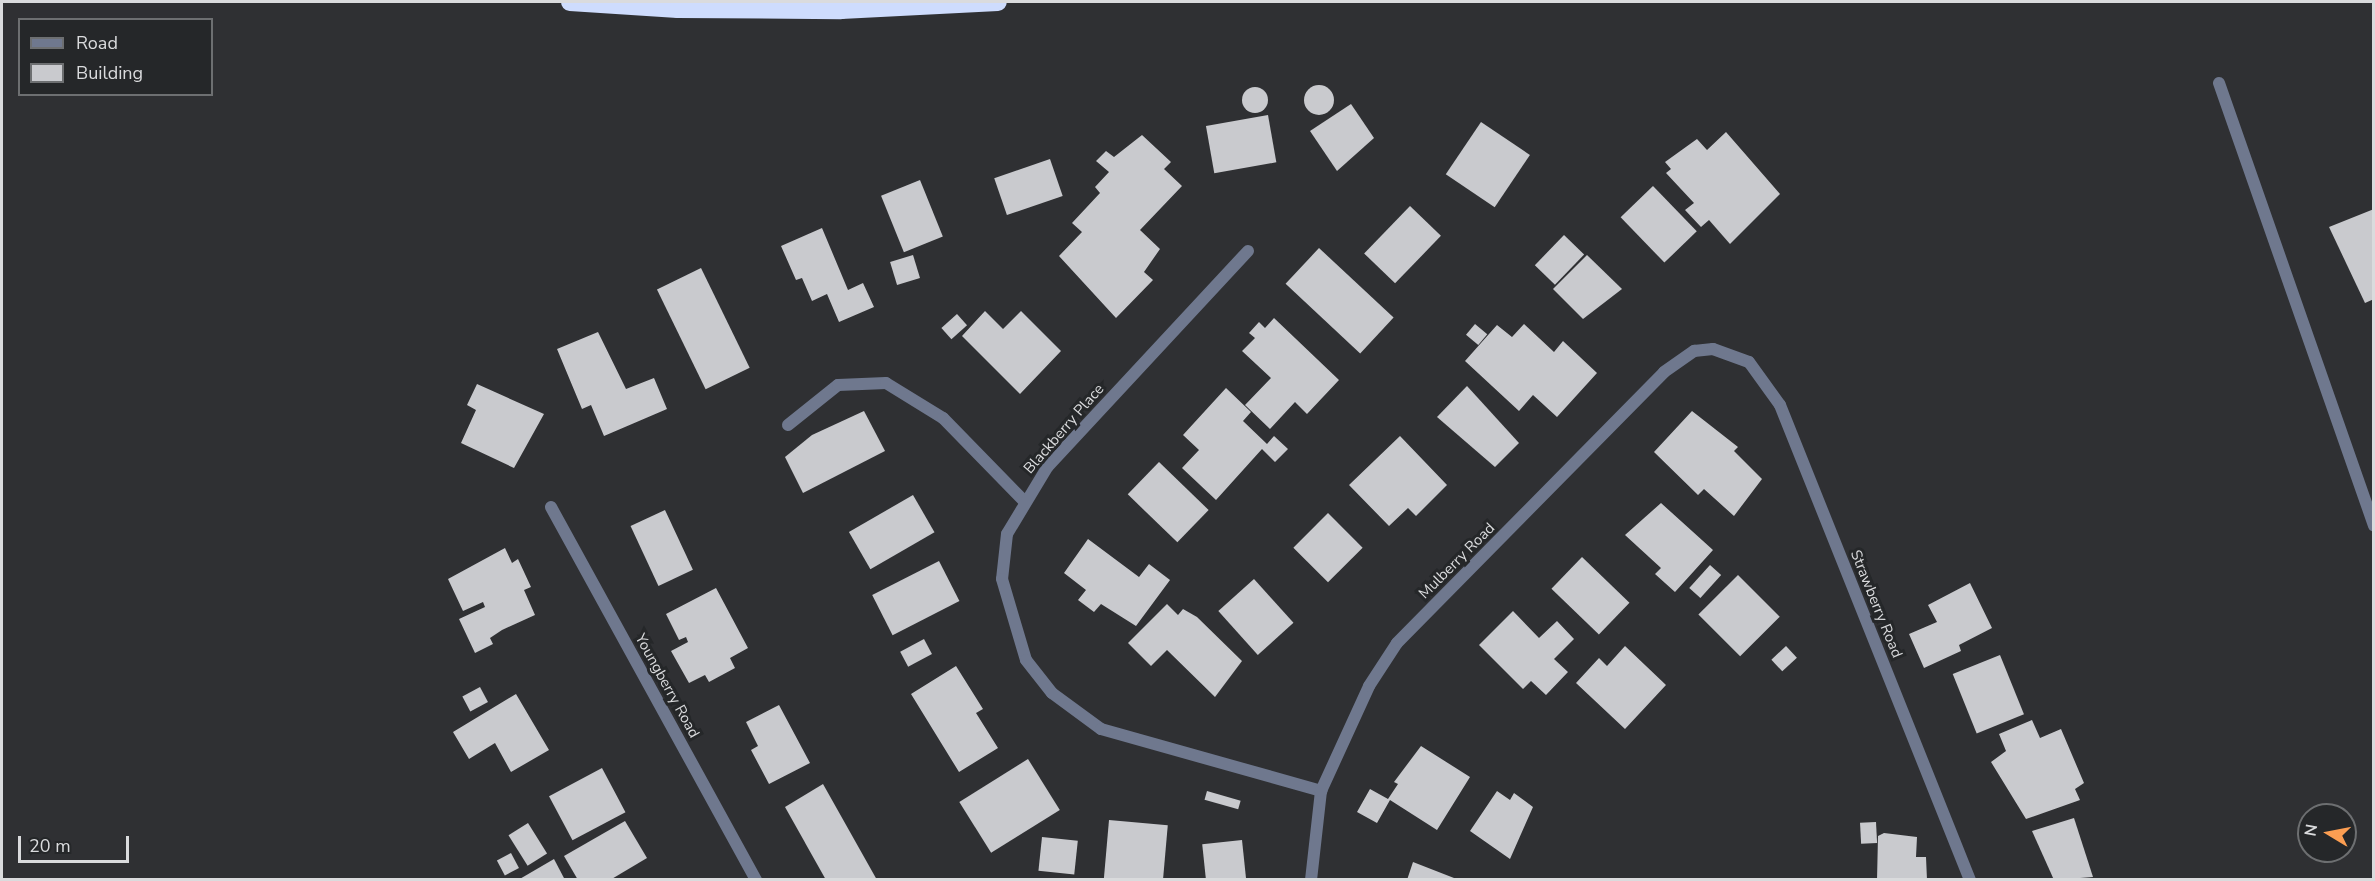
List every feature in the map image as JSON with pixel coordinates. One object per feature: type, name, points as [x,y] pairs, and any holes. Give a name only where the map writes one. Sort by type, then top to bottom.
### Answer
[{"type":"highway","points":[[570,2],[678,9],[841,9],[998,2]]},
{"type":"street","points":[[2219,83],[2373,526]]},
{"type":"street","name":"Blackberry Place","points":[[1248,251],[1048,466],[1023,500],[1007,534],[1002,579],[1026,660],[1052,693],[1101,729],[1321,791]]},
{"type":"street","name":"Mulberry Road","points":[[1311,879],[1321,791],[1369,686],[1397,643],[1664,372],[1694,351],[1734,353]]},
{"type":"street","name":"Strawberry Road","points":[[1734,353],[1764,376],[1780,405],[1970,879]]},
{"type":"street","points":[[788,425],[838,385],[886,383],[943,418],[1023,500]]},
{"type":"street","name":"Youngberry Road","points":[[551,507],[756,879]]},
{"type":"building","points":[[1319,85],[1330,89],[1334,100],[1330,111],[1319,115],[1308,111],[1304,100],[1308,89]]},
{"type":"building","points":[[1255,87],[1264,91],[1268,100],[1264,109],[1255,113],[1246,109],[1242,100],[1246,91]]},
{"type":"building","points":[[1351,104],[1374,138],[1337,171],[1310,131]]},
{"type":"building","points":[[1268,115],[1276,162],[1214,173],[1206,126]]},
{"type":"building","points":[[1481,122],[1530,155],[1495,207],[1446,174]]},
{"type":"building","points":[[1726,132],[1780,194],[1730,244],[1709,220],[1701,227],[1685,210],[1694,203],[1666,173],[1671,169],[1665,162],[1697,139],[1707,150]]},
{"type":"building","points":[[1142,135],[1171,162],[1164,169],[1182,186],[1140,230],[1160,249],[1144,272],[1153,280],[1116,318],[1059,256],[1082,232],[1072,223],[1100,193],[1095,187],[1109,172],[1096,161],[1106,151],[1114,157]]},
{"type":"building","points":[[1050,159],[1063,196],[1007,215],[994,178]]},
{"type":"building","points":[[920,180],[943,237],[904,252],[881,196]]},
{"type":"building","points":[[1653,186],[1697,231],[1664,263],[1621,217]]},
{"type":"building","points":[[1410,206],[1441,236],[1395,283],[1364,253]]},
{"type":"building","points":[[2374,209],[2374,299],[2365,303],[2329,227]]},
{"type":"building","points":[[822,228],[848,290],[863,283],[874,307],[839,322],[827,294],[812,301],[802,278],[796,280],[781,246]]},
{"type":"building","points":[[1564,235],[1584,254],[1555,285],[1535,265]]},
{"type":"building","points":[[1319,248],[1394,318],[1360,353],[1286,284]]},
{"type":"building","points":[[913,255],[920,278],[897,285],[890,262]]},
{"type":"building","points":[[1587,255],[1622,289],[1583,319],[1553,289]]},
{"type":"building","points":[[701,268],[750,368],[706,389],[657,289]]},
{"type":"building","points":[[985,311],[1003,329],[1021,311],[1061,351],[1020,394],[962,336]]},
{"type":"building","points":[[957,314],[967,325],[951,339],[941,328]]},
{"type":"building","points":[[1274,318],[1339,380],[1307,414],[1295,402],[1270,429],[1245,405],[1271,378],[1242,351],[1255,338],[1249,333],[1259,322],[1265,328]]},
{"type":"building","points":[[1475,324],[1487,334],[1478,345],[1466,335]]},
{"type":"building","points":[[1524,324],[1554,352],[1563,341],[1597,373],[1557,417],[1533,395],[1519,411],[1465,361],[1497,325],[1512,337]]},
{"type":"building","points":[[598,332],[626,389],[654,378],[667,409],[604,436],[591,405],[582,409],[557,349]]},
{"type":"building","points":[[477,384],[544,414],[514,468],[461,443],[476,410],[467,405]]},
{"type":"building","points":[[1467,386],[1519,443],[1495,467],[1437,417]]},
{"type":"building","points":[[1226,388],[1251,412],[1243,421],[1267,444],[1274,436],[1288,449],[1275,462],[1262,449],[1216,500],[1182,468],[1199,450],[1183,435]]},
{"type":"building","points":[[864,411],[885,451],[803,493],[785,457],[812,435]]},
{"type":"building","points":[[1692,411],[1738,447],[1734,451],[1762,479],[1734,516],[1704,489],[1698,495],[1654,452]]},
{"type":"building","points":[[1400,436],[1447,485],[1416,516],[1408,508],[1389,526],[1349,485]]},
{"type":"building","points":[[1159,462],[1209,510],[1177,542],[1128,494]]},
{"type":"building","points":[[913,495],[934,532],[870,569],[849,532]]},
{"type":"building","points":[[1661,503],[1713,550],[1675,592],[1655,574],[1661,568],[1625,535]]},
{"type":"building","points":[[665,510],[693,570],[658,586],[631,526]]},
{"type":"building","points":[[1328,513],[1363,548],[1328,582],[1293,548]]},
{"type":"building","points":[[1088,539],[1139,577],[1149,564],[1170,580],[1136,626],[1101,604],[1094,612],[1078,600],[1086,590],[1064,573]]},
{"type":"building","points":[[505,548],[512,563],[518,559],[531,587],[524,590],[535,615],[502,630],[490,638],[493,644],[475,653],[459,619],[485,607],[483,602],[463,611],[448,579]]},
{"type":"building","points":[[1582,557],[1629,603],[1599,634],[1551,589]]},
{"type":"building","points":[[939,561],[959,601],[893,635],[872,595]]},
{"type":"building","points":[[1710,565],[1721,575],[1700,598],[1689,588]]},
{"type":"building","points":[[1738,575],[1780,617],[1740,656],[1698,615]]},
{"type":"building","points":[[1254,579],[1293,623],[1258,655],[1218,611]]},
{"type":"building","points":[[1970,583],[1992,628],[1959,645],[1961,651],[1924,668],[1909,634],[1937,622],[1928,605]]},
{"type":"building","points":[[716,588],[748,648],[730,658],[735,668],[709,682],[705,675],[689,683],[671,651],[688,642],[686,637],[679,640],[666,614]]},
{"type":"building","points":[[1167,604],[1178,615],[1183,609],[1197,617],[1242,661],[1215,697],[1167,650],[1151,666],[1128,643]]},
{"type":"building","points":[[1513,611],[1539,638],[1557,621],[1574,639],[1554,659],[1568,672],[1546,695],[1531,681],[1523,689],[1479,645]]},
{"type":"building","points":[[924,639],[932,654],[908,667],[900,652]]},
{"type":"building","points":[[1625,646],[1666,685],[1625,729],[1576,683],[1599,658],[1607,666]]},
{"type":"building","points":[[1786,646],[1797,658],[1782,671],[1771,660]]},
{"type":"building","points":[[2000,655],[2024,714],[1977,733],[1953,674]]},
{"type":"building","points":[[956,666],[983,709],[976,713],[998,748],[959,772],[911,694]]},
{"type":"building","points":[[480,687],[488,702],[470,711],[462,696]]},
{"type":"building","points":[[516,694],[549,750],[511,772],[495,743],[469,759],[453,732]]},
{"type":"building","points":[[779,705],[810,763],[769,784],[751,750],[758,746],[746,722]]},
{"type":"building","points":[[2032,720],[2040,738],[2061,729],[2084,783],[2075,789],[2080,800],[2026,819],[1991,762],[2006,751],[1999,734]]},
{"type":"building","points":[[1421,746],[1470,777],[1437,830],[1390,800],[1377,823],[1357,812],[1370,789],[1388,799],[1398,784],[1394,782]]},
{"type":"building","points":[[1028,759],[1060,810],[991,853],[959,802]]},
{"type":"building","points":[[602,768],[625,812],[572,840],[549,796]]},
{"type":"building","points":[[823,784],[877,880],[826,880],[785,807]]},
{"type":"building","points":[[1207,791],[1241,801],[1238,809],[1205,800]]},
{"type":"building","points":[[1497,791],[1510,800],[1514,793],[1533,807],[1510,859],[1470,831]]},
{"type":"building","points":[[2074,818],[2093,877],[2054,880],[2032,831]]},
{"type":"building","points":[[1109,820],[1168,825],[1163,880],[1104,880]]},
{"type":"building","points":[[625,821],[647,858],[610,880],[578,880],[564,856]]},
{"type":"building","points":[[1876,822],[1877,843],[1861,844],[1860,823]]},
{"type":"building","points":[[528,823],[547,854],[528,866],[508,835]]},
{"type":"building","points":[[1884,833],[1917,837],[1916,857],[1926,857],[1927,880],[1877,880],[1878,836]]},
{"type":"building","points":[[1042,837],[1078,841],[1074,875],[1038,871]]},
{"type":"building","points":[[1242,840],[1246,880],[1206,880],[1202,844]]},
{"type":"building","points":[[511,853],[519,868],[505,876],[497,861]]},
{"type":"building","points":[[554,859],[565,880],[518,880]]},
{"type":"building","points":[[1413,862],[1454,878],[1453,880],[1407,880]]}]
